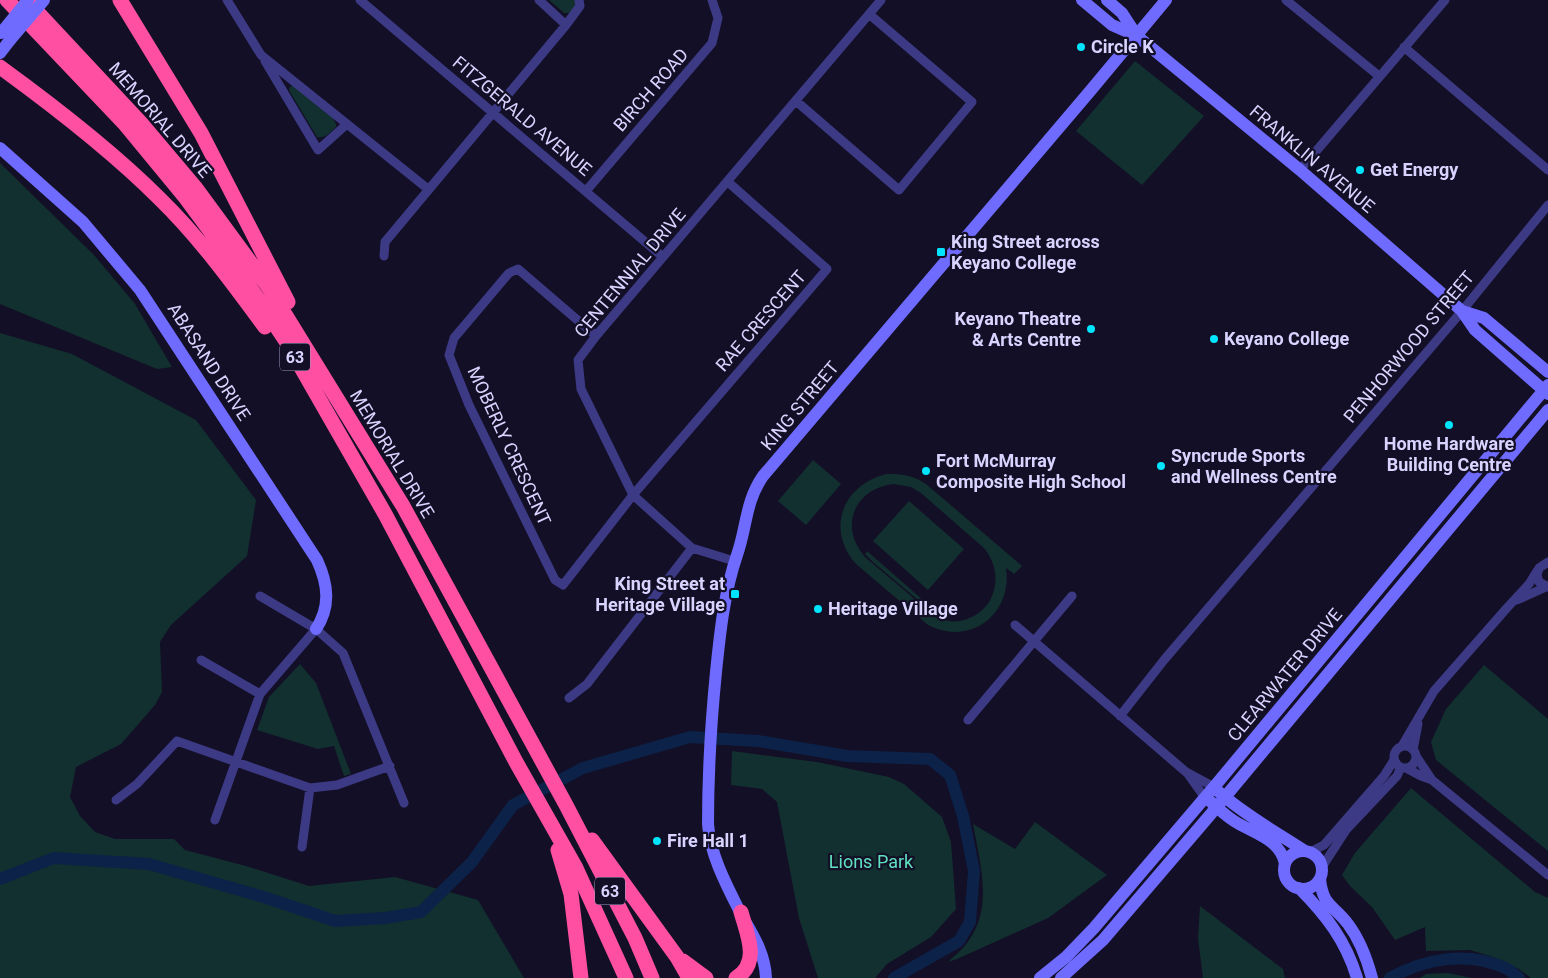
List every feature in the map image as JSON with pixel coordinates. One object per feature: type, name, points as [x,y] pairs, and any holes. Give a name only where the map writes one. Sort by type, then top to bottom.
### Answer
[{"type":"highway","name":"MEMORIAL DRIVE","points":[[7,0],[124,123],[185,197],[231,259],[286,341],[385,514],[516,762],[576,868],[626,978]]},
{"type":"highway","name":"MEMORIAL DRIVE","points":[[27,0],[141,123],[195,187],[267,285],[403,506],[566,805],[635,938],[652,978]]},
{"type":"highway","points":[[120,0],[201,133],[344,410]]},
{"type":"highway","points":[[0,67],[100,144],[159,198],[222,267],[343,440]]},
{"type":"highway","points":[[566,805],[677,957],[689,978]]},
{"type":"highway","points":[[547,818],[571,894],[581,978]]},
{"type":"highway","points":[[736,978],[748,966],[750,958],[750,943],[740,912]]},
{"type":"highway","points":[[677,957],[706,978]]},
{"type":"main road","points":[[0,52],[4,35],[27,0]]},
{"type":"main road","points":[[4,35],[44,0]]},
{"type":"main road","name":"FRANKLIN AVENUE","points":[[1082,0],[1112,26],[1137,36]]},
{"type":"main road","name":"FRANKLIN AVENUE","points":[[1107,0],[1122,13],[1137,36],[1300,170],[1462,311],[1475,330],[1547,390]]},
{"type":"main road","name":"KING STREET","points":[[766,978],[757,940],[740,912],[713,853],[709,837],[708,791],[711,722],[722,624],[734,561],[749,501],[756,486],[764,476],[1166,0]]},
{"type":"main road","name":"ABASAND DRIVE","points":[[0,148],[83,222],[123,268],[154,310],[317,560],[324,576],[327,592],[323,618],[316,629]]},
{"type":"main road","name":"FRANKLIN AVENUE","points":[[1462,311],[1484,318],[1548,372]]},
{"type":"main road","name":"CLEARWATER DRIVE","points":[[1040,978],[1066,957],[1094,928],[1547,390]]},
{"type":"main road","name":"CLEARWATER DRIVE","points":[[1061,978],[1103,940],[1548,410]]},
{"type":"main road","points":[[1214,787],[1253,819],[1316,856],[1321,873],[1324,898],[1349,925],[1363,949],[1372,978]]},
{"type":"main road","points":[[1205,798],[1238,824],[1254,831],[1271,842],[1284,856],[1285,876],[1293,886],[1298,888],[1317,906],[1335,929],[1350,960],[1356,978]]},
{"type":"main road","points":[[1285,864],[1293,854],[1307,852]]},
{"type":"main road","points":[[1298,888],[1311,888],[1321,873]]},
{"type":"main road","name":"KING STREET","points":[[750,929],[758,962],[758,978]]},
{"type":"street","points":[[227,0],[318,150],[347,124]]},
{"type":"street","name":"FITZGERALD AVENUE","points":[[361,0],[663,257]]},
{"type":"street","points":[[539,0],[566,25]]},
{"type":"street","points":[[384,256],[385,242],[566,25],[580,6],[579,0]]},
{"type":"street","name":"BIRCH ROAD","points":[[586,191],[712,43],[718,18],[712,0]]},
{"type":"street","name":"CENTENNIAL DRIVE","points":[[734,561],[692,548],[633,495],[581,389],[578,360],[596,336],[881,0]]},
{"type":"street","points":[[1286,0],[1379,76]]},
{"type":"street","points":[[1300,170],[1445,0]]},
{"type":"street","points":[[796,101],[899,190],[972,102],[869,14]]},
{"type":"street","points":[[1404,47],[1548,170]]},
{"type":"street","points":[[261,55],[428,189]]},
{"type":"street","name":"RAE CRESCENT","points":[[633,495],[827,269],[728,182]]},
{"type":"street","name":"PENHORWOOD STREET","points":[[1120,716],[1164,660],[1462,311],[1548,204]]},
{"type":"street","name":"MOBERLY CRESCENT","points":[[596,336],[518,269],[509,273],[454,338],[449,355],[469,405],[555,580],[563,585],[633,495]]},
{"type":"street","points":[[569,698],[587,684],[692,548]]},
{"type":"street","points":[[1307,852],[1324,845],[1388,771],[1394,760],[1396,750],[1402,746],[1434,692],[1529,584],[1542,565],[1548,562]]},
{"type":"street","points":[[1537,571],[1536,575],[1539,582],[1547,587]]},
{"type":"street","points":[[1512,602],[1547,587]]},
{"type":"street","points":[[260,596],[316,629],[343,653],[404,802]]},
{"type":"street","points":[[968,720],[1072,596]]},
{"type":"street","points":[[1016,624],[1186,772],[1214,787]]},
{"type":"street","points":[[215,820],[260,694],[316,629]]},
{"type":"street","points":[[201,660],[260,694]]},
{"type":"street","points":[[1321,873],[1346,830],[1404,767],[1412,765],[1419,719]]},
{"type":"street","points":[[116,800],[136,784],[177,741],[310,788],[337,785],[390,766]]},
{"type":"street","points":[[1402,746],[1408,746],[1415,753],[1432,780],[1548,875]]},
{"type":"street","points":[[1394,760],[1396,763],[1432,780]]},
{"type":"street","points":[[1186,772],[1205,798]]},
{"type":"street","points":[[302,848],[310,788]]},
{"type":"green space","points":[[549,0],[576,0],[576,8],[570,13],[564,13]]},
{"type":"green space","points":[[1135,61],[1204,116],[1142,185],[1076,131]]},
{"type":"green space","points":[[291,86],[294,86],[332,117],[336,127],[330,133],[317,137],[290,92]]},
{"type":"green space","points":[[0,163],[94,255],[135,304],[172,367],[157,369],[0,304]]},
{"type":"green space","points":[[0,333],[72,354],[196,420],[256,500],[247,556],[171,625],[160,642],[162,692],[155,705],[121,744],[76,767],[70,797],[80,816],[95,832],[115,839],[174,839],[185,850],[246,866],[309,886],[395,877],[478,900],[524,978],[0,978]]},
{"type":"green space","points":[[813,460],[841,484],[806,525],[778,501]]},
{"type":"green space","points":[[886,474],[892,474],[907,476],[921,481],[1022,566],[1014,574],[1006,568],[1006,585],[1003,599],[995,612],[985,622],[973,629],[959,632],[944,631],[928,625],[856,564],[847,551],[842,537],[841,523],[843,510],[849,498],[871,480]],"holes":[[[894,484],[911,487],[921,493],[985,549],[991,560],[995,571],[992,596],[983,610],[968,619],[960,621],[943,620],[932,614],[865,557],[857,545],[852,521],[855,510],[861,501],[869,493],[880,487]]]},
{"type":"green space","points":[[909,501],[964,549],[928,590],[873,541]]},
{"type":"green space","points":[[867,551],[933,607],[933,609],[930,610],[873,562],[865,554]]},
{"type":"green space","points":[[300,664],[316,683],[351,774],[344,776],[334,746],[318,749],[257,730],[269,697]]},
{"type":"green space","points":[[1484,665],[1548,719],[1548,851],[1436,760],[1431,742],[1446,709]]},
{"type":"green space","name":"Lions Park","points":[[732,751],[817,762],[889,777],[904,784],[942,817],[951,842],[956,909],[931,937],[887,964],[875,978],[818,978],[799,918],[777,802],[762,789],[731,785]]},
{"type":"green space","points":[[1411,788],[1535,892],[1548,898],[1548,978],[1531,978],[1519,969],[1493,957],[1470,950],[1426,951],[1425,927],[1395,940],[1372,907],[1350,886],[1342,875],[1355,853]]},
{"type":"green space","points":[[1035,822],[1107,875],[1048,918],[948,962],[967,943],[975,929],[983,901],[983,885],[973,824],[1015,849]]},
{"type":"green space","points":[[1200,906],[1283,969],[1285,978],[1203,978],[1198,938]]},
{"type":"green space","points":[[1448,973],[1472,978],[1420,978],[1426,974]]},
{"type":"waterway","points":[[0,879],[54,858],[149,864],[267,898],[335,921],[385,918],[421,912],[472,862],[513,805],[583,768],[690,737],[758,741],[847,756],[930,759],[950,775],[963,816],[974,871],[970,922],[959,941],[894,978]]},
{"type":"waterway","points":[[1390,978],[1417,966],[1445,959],[1460,958],[1489,962],[1507,969],[1519,978]]},
{"type":"place","name":"Circle K","points":[[1081,47]]},
{"type":"place","name":"Get Energy","points":[[1360,170]]},
{"type":"place","name":"King Street across Keyano College","points":[[941,252]]},
{"type":"place","name":"Keyano Theatre & Arts Centre","points":[[1091,329]]},
{"type":"place","name":"Keyano College","points":[[1214,339]]},
{"type":"place","name":"Home Hardware Building Centre","points":[[1449,425]]},
{"type":"place","name":"Syncrude Sports and Wellness Centre","points":[[1161,466]]},
{"type":"place","name":"Fort McMurray Composite High School","points":[[926,471]]},
{"type":"place","name":"King Street at Heritage Village","points":[[735,594]]},
{"type":"place","name":"Heritage Village","points":[[818,609]]},
{"type":"place","name":"Fire Hall 1","points":[[657,841]]}]
